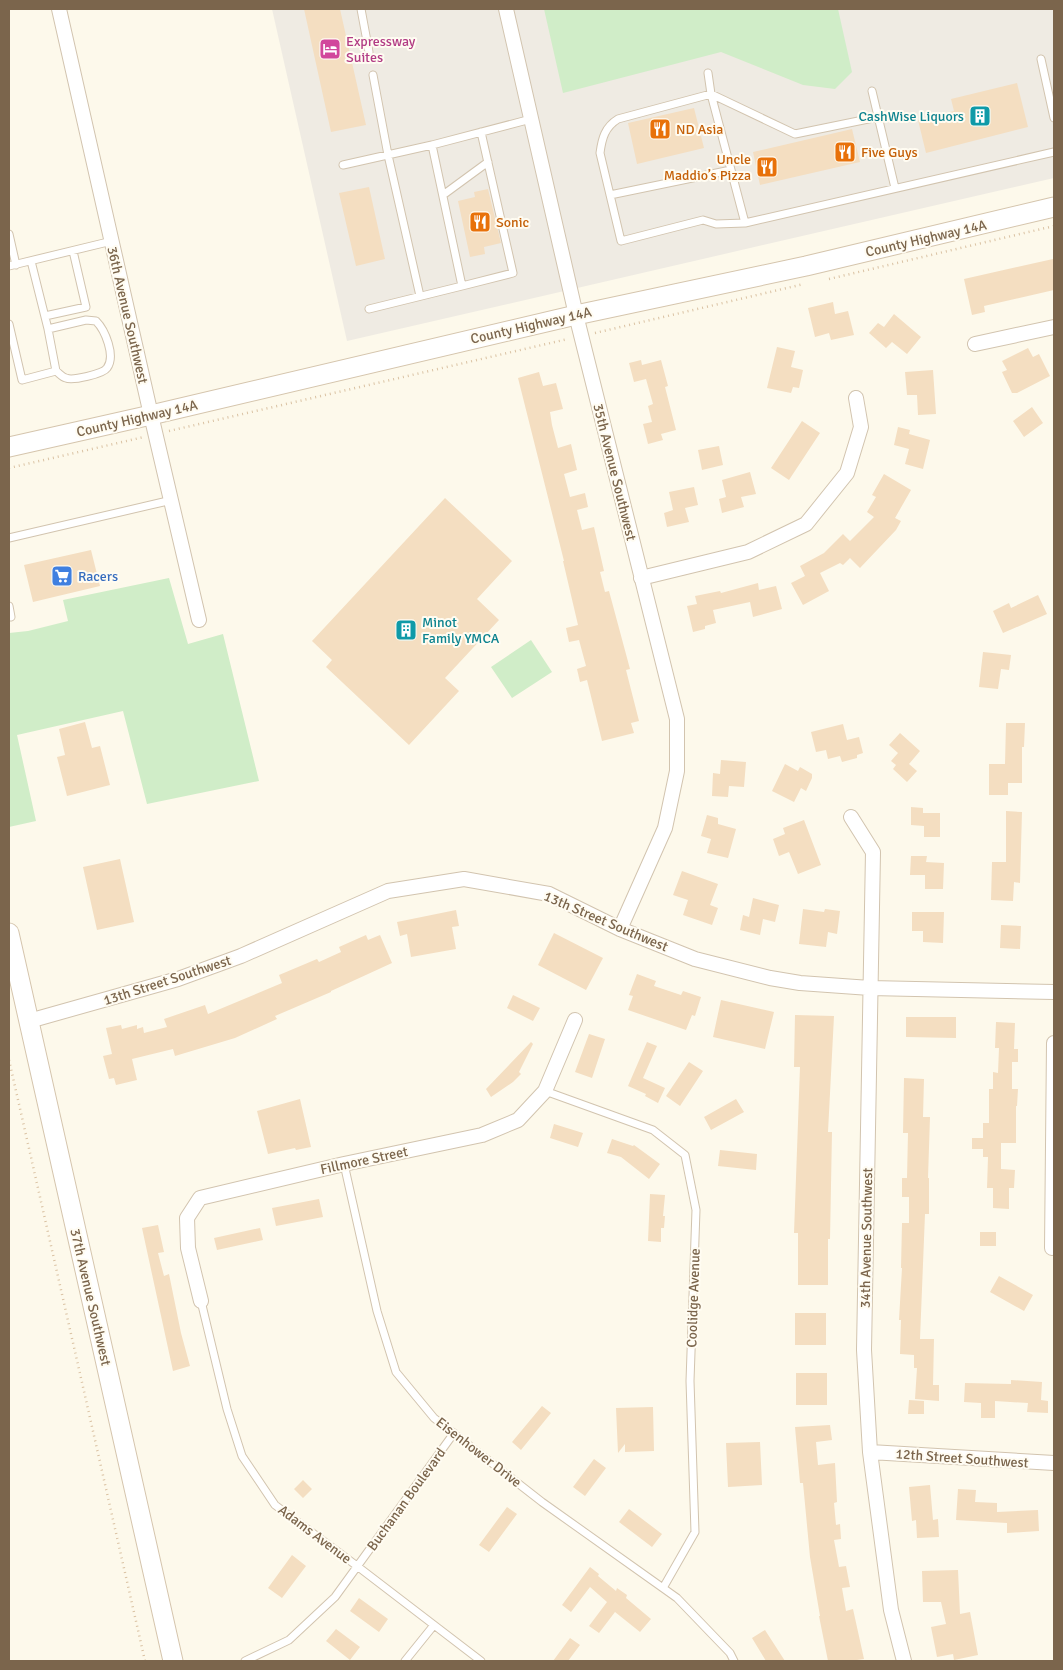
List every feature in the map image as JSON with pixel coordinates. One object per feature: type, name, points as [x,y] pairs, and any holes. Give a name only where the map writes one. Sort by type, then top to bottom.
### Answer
[{"type":"main road","name":"County Highway 14A","points":[[9,447],[576,315],[806,266],[1054,208]]},
{"type":"main road","name":"37th Avenue Southwest","points":[[9,933],[174,1661]]},
{"type":"street","name":"36th Avenue Southwest","points":[[59,9],[199,620]]},
{"type":"street","name":"35th Avenue Southwest","points":[[506,9],[576,315],[677,719],[677,771],[664,828],[620,928]]},
{"type":"street","points":[[975,344],[1054,327]]},
{"type":"street","points":[[641,578],[748,552],[806,524],[847,473],[860,427],[856,398]]},
{"type":"street","name":"34th Avenue Southwest","points":[[851,817],[873,852],[864,1350],[870,1452],[891,1610],[904,1661]]},
{"type":"street","name":"13th Street Southwest","points":[[29,1021],[178,979],[241,956],[388,891],[464,879],[549,894],[620,928],[696,959],[770,978],[800,983],[870,988],[1054,992]]},
{"type":"street","name":"Fillmore Street","points":[[201,1301],[188,1248],[187,1218],[200,1198],[344,1164],[482,1135],[518,1120],[545,1091],[575,1020]]},
{"type":"street","points":[[1052,1248],[1054,1043]]},
{"type":"street","name":"12th Street Southwest","points":[[870,1452],[1054,1463]]},
{"type":"lane","points":[[361,9],[369,52]]},
{"type":"lane","points":[[1041,59],[1052,97],[1054,118]]},
{"type":"lane","points":[[708,73],[711,94],[744,223]]},
{"type":"lane","points":[[373,75],[388,155],[420,296]]},
{"type":"lane","points":[[872,92],[895,188]]},
{"type":"lane","points":[[878,117],[796,134],[711,94],[618,119],[609,125],[602,139],[600,153],[621,241],[704,220],[716,224],[744,223],[1054,152]]},
{"type":"lane","points":[[344,165],[432,145],[531,119]]},
{"type":"lane","points":[[369,309],[513,273],[481,132]]},
{"type":"lane","points":[[432,145],[462,286]]},
{"type":"lane","points":[[443,195],[488,162]]},
{"type":"lane","points":[[610,195],[731,170]]},
{"type":"lane","points":[[9,234],[12,266],[112,241]]},
{"type":"lane","points":[[45,316],[86,307],[73,251]]},
{"type":"lane","points":[[31,261],[56,370],[65,378],[72,379],[105,371],[109,366],[108,345],[103,328],[96,320],[86,320],[48,329]]},
{"type":"lane","points":[[9,324],[22,380],[56,370]]},
{"type":"lane","points":[[9,538],[172,500]]},
{"type":"lane","points":[[9,606],[11,617],[9,617]]},
{"type":"lane","name":"Coolidge Avenue","points":[[545,1091],[653,1130],[685,1155],[696,1210],[690,1381],[696,1532],[663,1588]]},
{"type":"lane","name":"Eisenhower Drive","points":[[344,1164],[377,1311],[396,1372],[434,1418],[542,1502],[677,1598],[730,1653],[734,1661]]},
{"type":"lane","name":"Adams Avenue","points":[[201,1301],[227,1409],[242,1456],[275,1505],[481,1661]]},
{"type":"lane","name":"Buchanan Boulevard","points":[[246,1661],[290,1640],[335,1597],[454,1433]]},
{"type":"lane","points":[[405,1661],[434,1625]]},
{"type":"path","points":[[173,430],[564,340]]},
{"type":"path","points":[[9,468],[141,438]]},
{"type":"path","points":[[9,1060],[145,1661]]},
{"type":"shaded area","points":[[272,9],[1054,9],[1054,178],[347,341]]},
{"type":"green space","points":[[544,9],[838,9],[852,72],[835,89],[803,85],[721,52],[563,93]]},
{"type":"green space","points":[[169,578],[188,644],[223,634],[259,781],[147,804],[123,711],[17,735],[36,821],[9,827],[9,633],[28,631],[68,621],[63,600]]},
{"type":"green space","points":[[531,640],[552,672],[512,698],[491,667]]},
{"type":"building","points":[[304,9],[340,9],[366,125],[331,132]]},
{"type":"building","name":"CashWise Liquors","points":[[1017,83],[1028,127],[926,153],[918,120],[954,111],[951,99]]},
{"type":"building","points":[[694,108],[704,148],[637,164],[628,123]]},
{"type":"building","points":[[852,129],[860,162],[760,185],[753,152]]},
{"type":"building","points":[[369,187],[385,259],[356,266],[339,193]]},
{"type":"building","name":"Sonic","points":[[488,189],[501,243],[484,247],[485,254],[470,257],[458,201],[475,197],[474,192]]},
{"type":"building","points":[[1053,259],[1054,290],[984,306],[985,312],[972,315],[964,279]]},
{"type":"building","points":[[833,302],[835,314],[848,311],[854,335],[831,340],[829,333],[815,337],[808,308]]},
{"type":"building","points":[[894,314],[921,337],[907,354],[892,342],[886,348],[869,333],[878,323],[884,327]]},
{"type":"building","points":[[777,347],[795,351],[791,367],[803,370],[799,388],[793,387],[791,393],[767,388]]},
{"type":"building","points":[[1028,348],[1033,357],[1039,354],[1050,376],[1017,393],[1012,393],[1002,372],[1007,370],[1002,361]]},
{"type":"building","points":[[641,360],[642,365],[661,360],[668,386],[665,387],[676,430],[661,434],[663,440],[648,444],[643,424],[652,422],[648,406],[653,404],[646,379],[634,382],[629,363]]},
{"type":"building","points":[[933,370],[936,414],[918,415],[917,395],[907,395],[905,372]]},
{"type":"building","points":[[539,372],[543,386],[556,383],[563,409],[550,412],[552,425],[558,448],[571,444],[577,470],[564,474],[570,497],[585,493],[588,507],[577,510],[582,530],[594,527],[604,571],[600,572],[605,592],[609,591],[630,669],[626,670],[639,721],[631,723],[634,733],[602,741],[587,680],[580,682],[577,669],[586,666],[579,640],[569,642],[566,628],[578,625],[564,561],[518,378]]},
{"type":"building","points":[[1032,407],[1043,423],[1024,437],[1013,421]]},
{"type":"building","points":[[802,421],[820,433],[789,480],[771,468]]},
{"type":"building","points":[[898,427],[910,430],[909,434],[930,440],[923,469],[905,464],[909,449],[894,445]]},
{"type":"building","points":[[719,446],[723,465],[702,470],[698,450]]},
{"type":"building","points":[[750,472],[756,494],[741,497],[744,507],[722,513],[719,499],[726,497],[722,480]]},
{"type":"building","points":[[884,474],[911,490],[895,518],[901,521],[896,530],[860,568],[850,558],[843,565],[840,563],[820,573],[829,591],[803,605],[791,583],[805,576],[800,566],[824,553],[843,534],[850,541],[874,517],[867,512],[876,497],[872,495]]},
{"type":"building","points":[[694,487],[698,505],[685,508],[689,522],[667,527],[664,513],[673,510],[669,492]]},
{"type":"building","name":"Minot Family YMCA","points":[[445,498],[512,561],[477,599],[499,620],[445,678],[459,691],[409,745],[326,667],[332,660],[312,641]]},
{"type":"building","name":"Racers","points":[[91,550],[100,586],[33,602],[24,565]]},
{"type":"building","points":[[758,583],[759,590],[776,586],[782,609],[753,617],[750,602],[713,610],[716,623],[705,626],[705,629],[693,632],[687,606],[697,604],[695,596],[720,591],[721,593]]},
{"type":"building","points":[[1038,595],[1047,614],[1003,633],[993,611],[1009,603],[1011,608]]},
{"type":"building","points":[[983,652],[1011,655],[1009,670],[1001,669],[998,689],[979,687]]},
{"type":"building","points":[[85,722],[92,748],[100,746],[110,785],[67,796],[57,757],[65,755],[59,729]]},
{"type":"building","points":[[1006,723],[1025,723],[1024,747],[1022,747],[1022,783],[1008,783],[1008,795],[989,795],[989,764],[1005,764]]},
{"type":"building","points":[[843,724],[847,740],[859,737],[863,753],[857,755],[857,758],[842,762],[840,756],[828,759],[826,750],[816,752],[811,732]]},
{"type":"building","points":[[900,733],[920,751],[909,764],[917,771],[907,782],[893,769],[896,765],[891,761],[898,753],[889,745]]},
{"type":"building","points":[[721,760],[746,762],[744,787],[729,786],[728,797],[712,796],[713,773],[720,774]]},
{"type":"building","points":[[785,764],[798,771],[800,767],[812,774],[806,791],[801,788],[794,802],[772,791]]},
{"type":"building","points":[[911,807],[923,808],[923,813],[940,813],[940,837],[924,837],[924,826],[911,825]]},
{"type":"building","points":[[1006,811],[1022,812],[1020,883],[1014,882],[1013,901],[991,900],[992,862],[1006,862]]},
{"type":"building","points":[[707,815],[718,818],[718,824],[736,829],[728,858],[707,853],[711,839],[701,836]]},
{"type":"building","points":[[804,820],[821,865],[798,874],[789,852],[779,856],[773,839],[785,834],[783,828]]},
{"type":"building","points":[[911,856],[927,856],[926,862],[944,863],[943,889],[925,889],[925,875],[910,875]]},
{"type":"building","points":[[120,859],[134,922],[97,930],[83,867]]},
{"type":"building","points":[[682,871],[718,884],[710,905],[718,908],[712,925],[683,915],[688,900],[673,895]]},
{"type":"building","points":[[753,898],[779,905],[775,922],[763,919],[760,935],[740,930],[743,915],[749,917]]},
{"type":"building","points":[[803,909],[824,912],[825,909],[840,911],[837,934],[828,932],[826,947],[799,944]]},
{"type":"building","points":[[456,910],[459,926],[452,927],[456,949],[411,957],[407,934],[400,936],[397,922]]},
{"type":"building","points":[[912,912],[944,912],[943,943],[923,942],[923,931],[912,931]]},
{"type":"building","points":[[1001,925],[1021,926],[1020,949],[1000,948]]},
{"type":"building","points":[[554,933],[603,958],[586,990],[538,965]]},
{"type":"building","points":[[366,935],[368,940],[380,935],[392,963],[275,1016],[277,1019],[235,1038],[175,1056],[173,1049],[132,1059],[137,1080],[116,1085],[114,1078],[109,1079],[103,1056],[112,1054],[106,1028],[121,1025],[122,1029],[137,1025],[137,1029],[143,1027],[144,1033],[167,1027],[164,1019],[205,1005],[208,1014],[282,983],[279,975],[317,959],[319,962],[341,952],[339,947]]},
{"type":"building","points":[[637,974],[656,981],[654,986],[681,995],[683,991],[701,997],[695,1016],[692,1015],[686,1030],[628,1010],[633,996],[629,995]]},
{"type":"building","points":[[513,995],[540,1008],[533,1021],[507,1008]]},
{"type":"building","points":[[721,1000],[774,1012],[765,1049],[713,1037]]},
{"type":"building","points":[[795,1015],[834,1016],[828,1132],[832,1132],[828,1285],[798,1285],[798,1233],[794,1233],[800,1067],[794,1067]]},
{"type":"building","points":[[906,1017],[956,1017],[956,1038],[906,1037]]},
{"type":"building","points":[[996,1022],[1015,1023],[1014,1049],[1018,1049],[1018,1062],[1012,1062],[1012,1089],[1018,1089],[1016,1143],[1001,1143],[1001,1169],[1015,1170],[1014,1188],[1009,1188],[1009,1209],[993,1208],[993,1188],[987,1188],[988,1157],[983,1157],[983,1149],[972,1149],[972,1138],[983,1138],[983,1123],[989,1123],[989,1089],[993,1089],[993,1072],[998,1073],[999,1048],[995,1048]]},
{"type":"building","points":[[589,1034],[605,1039],[592,1078],[575,1072]]},
{"type":"building","points":[[531,1042],[533,1044],[519,1072],[521,1074],[491,1097],[486,1089]]},
{"type":"building","points":[[647,1042],[657,1046],[643,1078],[665,1088],[658,1103],[645,1096],[646,1094],[628,1086]]},
{"type":"building","points":[[689,1062],[703,1071],[680,1106],[666,1096]]},
{"type":"building","points":[[904,1078],[924,1079],[923,1117],[930,1117],[929,1214],[925,1214],[920,1339],[934,1339],[933,1385],[939,1385],[939,1401],[915,1399],[917,1368],[914,1368],[914,1355],[900,1354],[901,1320],[899,1320],[902,1223],[909,1223],[909,1197],[902,1197],[902,1178],[907,1178],[908,1133],[903,1133]]},
{"type":"building","points":[[300,1099],[311,1147],[296,1150],[295,1148],[268,1154],[257,1111]]},
{"type":"building","points":[[736,1099],[744,1112],[711,1130],[704,1117]]},
{"type":"building","points":[[554,1124],[583,1133],[578,1147],[550,1138]]},
{"type":"building","points":[[612,1139],[634,1145],[660,1164],[649,1179],[621,1157],[607,1153]]},
{"type":"building","points":[[720,1150],[757,1154],[756,1170],[718,1166]]},
{"type":"building","points":[[650,1194],[665,1195],[664,1228],[661,1228],[661,1242],[648,1241]]},
{"type":"building","points":[[319,1199],[323,1217],[276,1226],[272,1208]]},
{"type":"building","points":[[158,1225],[164,1252],[158,1253],[164,1276],[169,1274],[190,1366],[173,1371],[142,1228]]},
{"type":"building","points":[[260,1228],[263,1240],[217,1250],[214,1238]]},
{"type":"building","points":[[980,1232],[996,1232],[996,1246],[980,1246]]},
{"type":"building","points":[[999,1276],[1033,1295],[1024,1311],[990,1292]]},
{"type":"building","points":[[795,1313],[826,1313],[826,1345],[795,1345]]},
{"type":"building","points":[[796,1373],[827,1373],[827,1405],[796,1405]]},
{"type":"building","points":[[1011,1380],[1042,1382],[1041,1400],[1048,1401],[1048,1413],[1027,1412],[1028,1403],[995,1401],[995,1418],[981,1418],[981,1403],[964,1402],[965,1383],[1011,1384]]},
{"type":"building","points":[[909,1400],[924,1401],[924,1414],[908,1414]]},
{"type":"building","points":[[542,1406],[551,1413],[521,1450],[512,1442]]},
{"type":"building","points":[[653,1407],[654,1451],[625,1452],[625,1444],[618,1453],[616,1408]]},
{"type":"building","points":[[830,1425],[832,1440],[816,1442],[818,1465],[835,1463],[837,1502],[834,1503],[836,1525],[840,1524],[841,1539],[834,1540],[839,1567],[846,1566],[850,1587],[842,1588],[846,1611],[853,1609],[864,1659],[850,1661],[828,1661],[810,1557],[803,1483],[800,1483],[795,1427]]},
{"type":"building","points":[[760,1442],[762,1485],[728,1487],[726,1443]]},
{"type":"building","points":[[594,1459],[606,1468],[585,1496],[573,1487]]},
{"type":"building","points":[[303,1480],[312,1489],[303,1498],[294,1489]]},
{"type":"building","points":[[930,1485],[933,1520],[938,1519],[939,1537],[917,1538],[916,1520],[912,1521],[909,1487]]},
{"type":"building","points":[[958,1489],[976,1490],[975,1502],[997,1503],[997,1512],[1038,1510],[1039,1531],[1007,1533],[1007,1523],[956,1520]]},
{"type":"building","points":[[507,1507],[517,1514],[489,1552],[479,1545]]},
{"type":"building","points":[[629,1509],[662,1534],[652,1547],[619,1522]]},
{"type":"building","points":[[292,1555],[306,1566],[282,1598],[268,1588]]},
{"type":"building","points":[[590,1567],[616,1591],[617,1588],[627,1595],[626,1598],[651,1619],[640,1632],[615,1612],[599,1633],[589,1626],[607,1602],[590,1587],[571,1612],[562,1605]]},
{"type":"building","points":[[958,1570],[960,1614],[970,1612],[978,1655],[954,1660],[953,1654],[937,1657],[931,1627],[946,1624],[941,1602],[923,1602],[922,1571]]},
{"type":"building","points":[[359,1598],[388,1619],[379,1632],[350,1611]]},
{"type":"building","points":[[336,1629],[360,1647],[350,1660],[326,1641]]},
{"type":"building","points":[[765,1630],[785,1661],[766,1661],[752,1638]]},
{"type":"building","points":[[570,1638],[580,1645],[568,1661],[553,1661]]},
{"type":"place","name":"Expressway Suites","points":[[330,49]]},
{"type":"place","name":"CashWise Liquors","points":[[980,116]]},
{"type":"place","name":"ND Asia","points":[[660,129]]},
{"type":"place","name":"Five Guys","points":[[845,152]]},
{"type":"place","name":"Uncle Maddio’s Pizza","points":[[767,167]]},
{"type":"place","name":"Sonic","points":[[480,222]]},
{"type":"place","name":"Racers","points":[[62,576]]},
{"type":"place","name":"Minot Family YMCA","points":[[406,630]]}]
